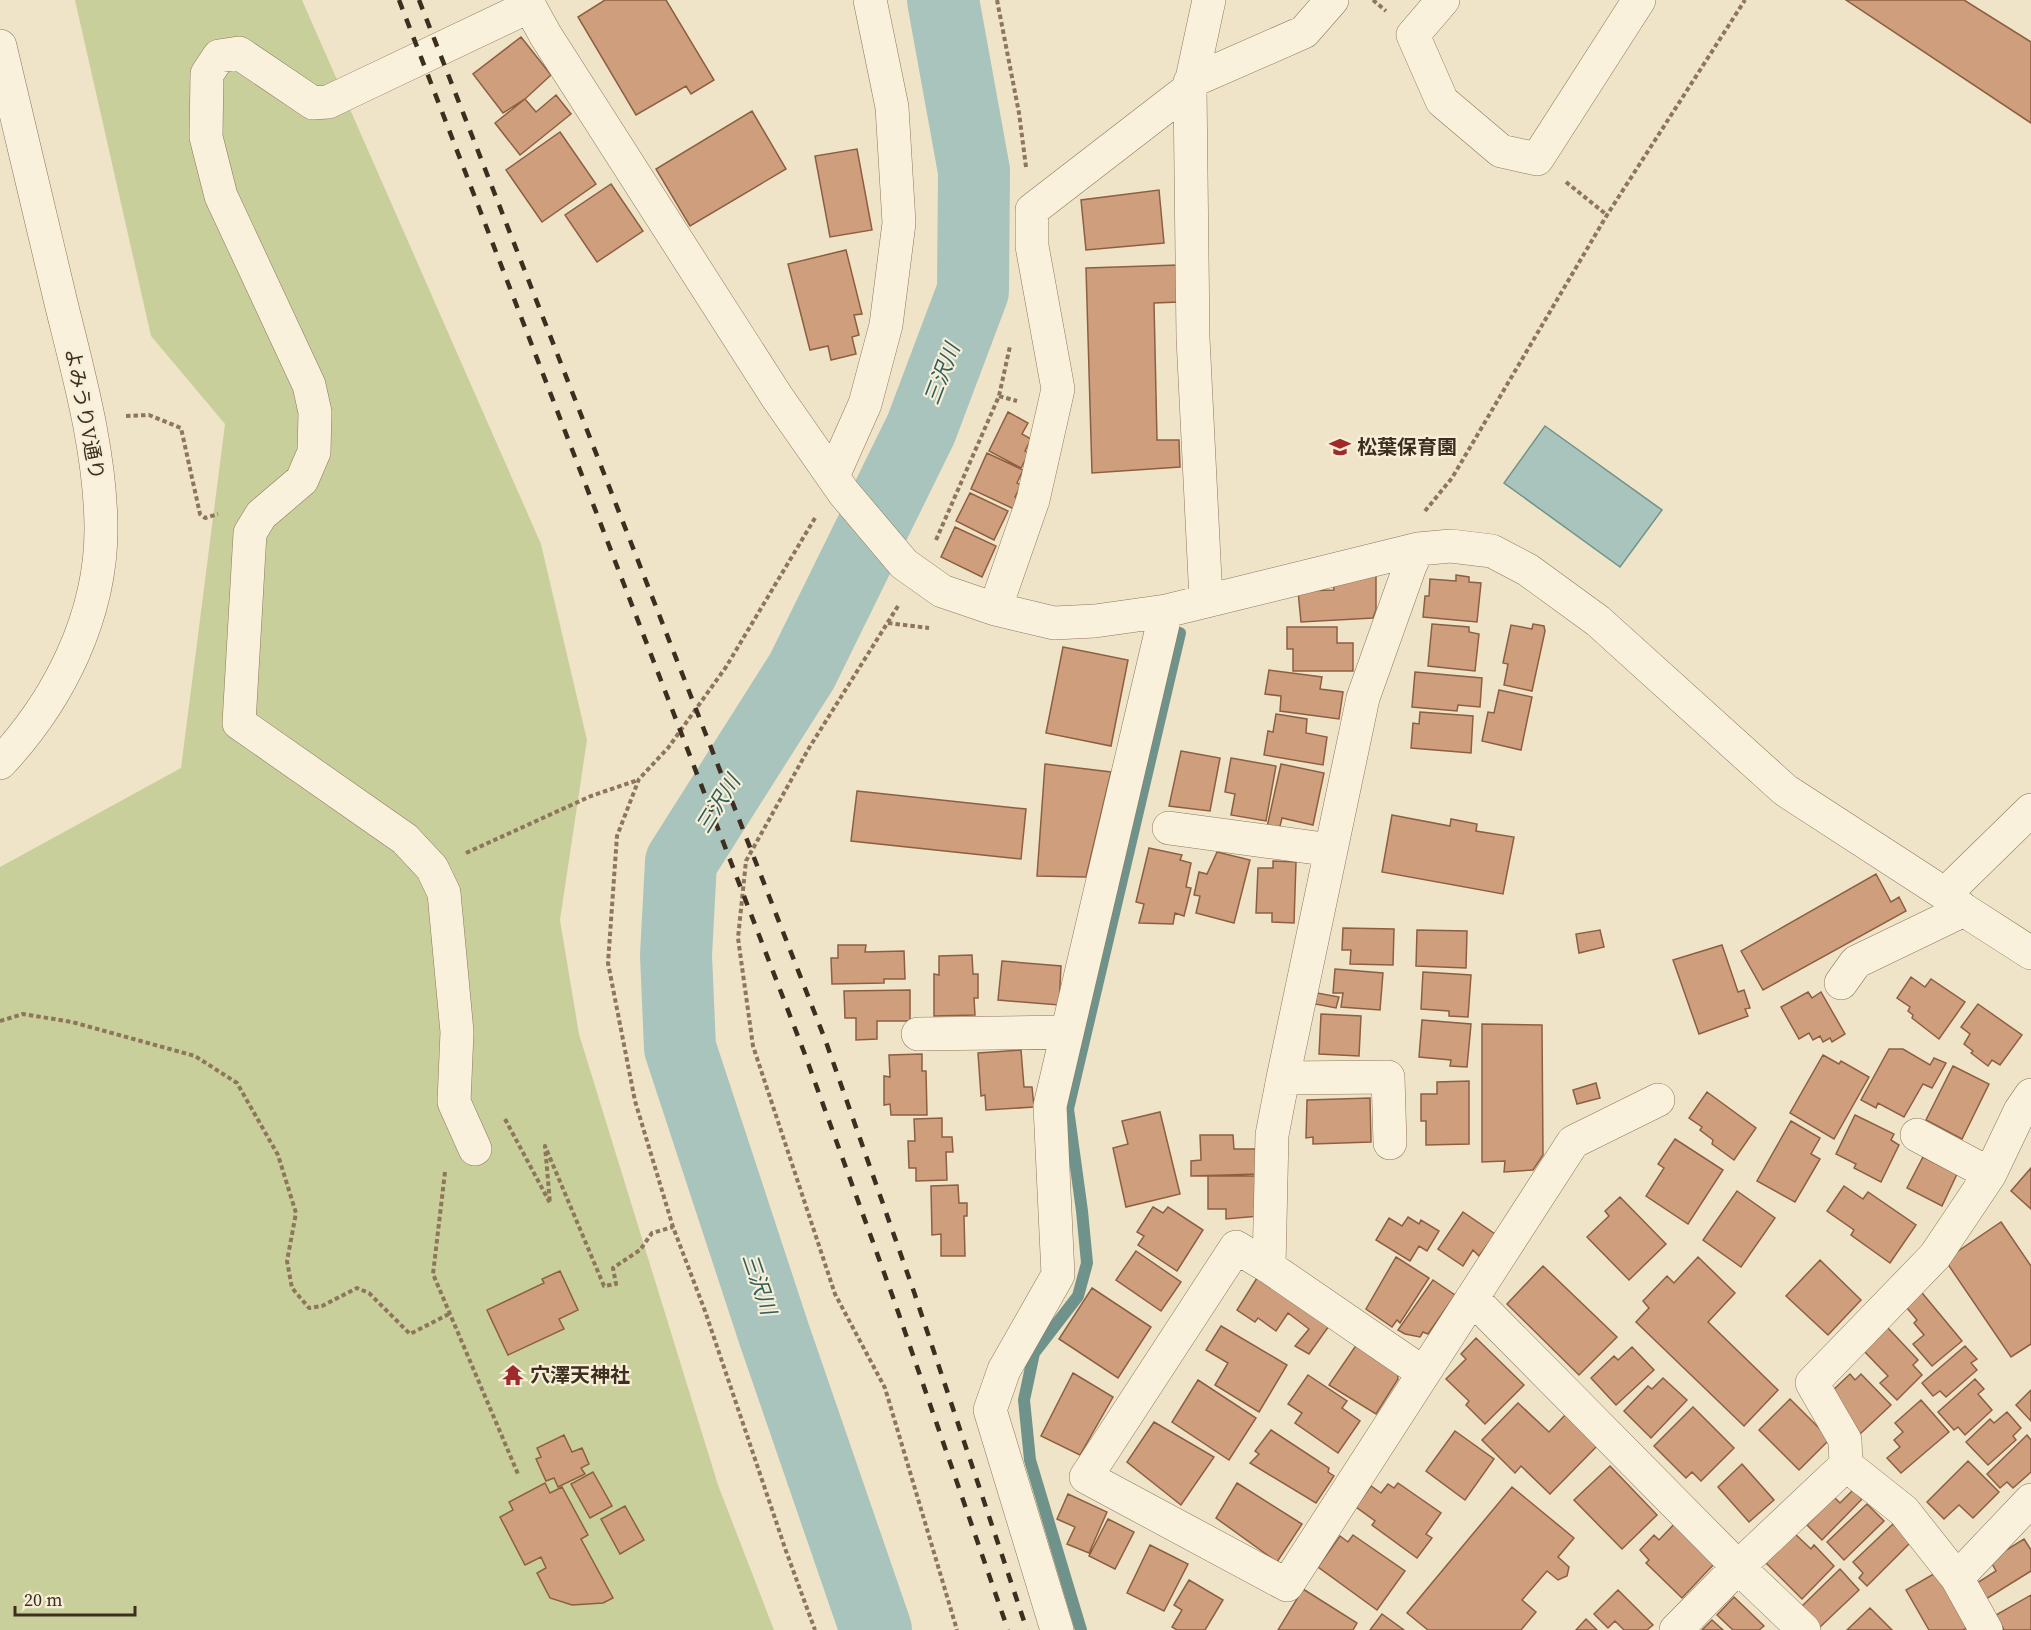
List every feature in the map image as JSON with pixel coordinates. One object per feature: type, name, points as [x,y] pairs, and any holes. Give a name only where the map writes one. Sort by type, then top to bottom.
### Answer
[{"type":"street","points":[[839,484],[865,404],[886,325],[899,223],[892,107],[870,0]]},
{"type":"street","points":[[1206,600],[1193,338],[1190,85],[1209,0]]},
{"type":"street","points":[[995,609],[1033,500],[1058,389],[1032,246],[1032,210],[1190,85],[1304,32],[1332,0]]},
{"type":"street","points":[[1443,0],[1413,36],[1442,101],[1502,151],[1537,159],[1639,0]]},
{"type":"street","points":[[475,1149],[454,1102],[457,1032],[444,893],[432,868],[405,839],[239,723],[250,533],[261,514],[302,480],[314,452],[315,412],[309,385],[221,196],[206,137],[207,74],[219,56],[239,53],[313,103],[328,102],[528,3],[546,36],[777,397],[839,484],[911,569],[942,591],[995,609],[1054,623],[1095,621],[1166,611],[1418,549],[1451,546],[1492,551],[1528,570],[1598,621],[1785,790],[2031,953]]},
{"type":"street","name":"よみうりV通り","points":[[0,46],[90,424],[100,496],[101,529],[92,596],[85,625],[73,654],[60,682],[33,726],[0,763]]},
{"type":"street","points":[[1269,1267],[1272,1135],[1283,1078],[1364,698],[1418,549]]},
{"type":"street","points":[[1057,1630],[990,1410],[1004,1370],[1058,1275],[1050,1106],[1166,611]]},
{"type":"street","points":[[1841,983],[1856,962],[1955,902],[2031,810]]},
{"type":"street","points":[[1169,828],[1331,850]]},
{"type":"street","points":[[918,1034],[1067,1032]]},
{"type":"street","points":[[1283,1078],[1388,1077],[1390,1143]]},
{"type":"street","points":[[1676,1630],[1738,1567],[1846,1465],[1845,1440],[1812,1383],[1935,1257],[1990,1174],[2020,1111],[2031,1095]]},
{"type":"street","points":[[1422,1372],[1269,1267],[1236,1247],[1086,1477],[1287,1585],[1422,1372],[1573,1142],[1658,1100]]},
{"type":"street","points":[[1917,1135],[1990,1174]]},
{"type":"street","points":[[1472,1298],[1738,1567],[1804,1630]]},
{"type":"street","points":[[1846,1465],[1904,1510],[1957,1578],[1986,1630]]},
{"type":"street","points":[[1957,1578],[2031,1500]]},
{"type":"path","points":[[997,0],[1019,113],[1032,210]]},
{"type":"path","points":[[1424,512],[1452,478],[1607,215],[1744,0]]},
{"type":"path","points":[[1537,159],[1607,215]]},
{"type":"path","points":[[957,1630],[885,1388],[835,1294],[753,1046],[738,938],[746,861],[911,569],[936,543],[999,396],[1011,345]]},
{"type":"path","points":[[119,416],[149,415],[181,428],[200,514],[205,518],[220,514]]},
{"type":"path","points":[[815,1630],[705,1311],[673,1227],[635,1101],[608,963],[617,836],[639,779],[668,748],[726,667],[819,511],[839,484]]},
{"type":"path","points":[[432,868],[591,796],[639,779]]},
{"type":"path","points":[[0,1021],[23,1014],[72,1022],[195,1056],[237,1083],[278,1155],[296,1213],[287,1261],[292,1288],[309,1308],[322,1306],[357,1288],[369,1293],[410,1334],[449,1314]]},
{"type":"path","points":[[454,1102],[498,1104],[550,1203],[545,1146],[604,1286],[616,1284],[613,1268],[640,1250],[652,1233],[673,1227]]},
{"type":"path","points":[[445,1171],[432,1274],[518,1473]]},
{"type":"green space","points":[[75,0],[302,0],[541,544],[587,740],[560,920],[579,1034],[718,1485],[774,1630],[0,1630],[0,867],[181,768],[225,424],[151,336]]},
{"type":"water","points":[[1545,426],[1662,510],[1620,567],[1504,483]]},
{"type":"building","points":[[605,0],[666,0],[714,80],[691,94],[686,86],[636,115],[578,17]]},
{"type":"building","points":[[1846,0],[1964,0],[2031,42],[2031,123]]},
{"type":"building","points":[[521,37],[551,75],[525,99],[503,113],[473,74]]},
{"type":"building","points":[[556,95],[571,114],[520,155],[495,123],[525,99],[536,112]]},
{"type":"building","points":[[752,111],[786,169],[690,226],[656,169]]},
{"type":"building","points":[[560,132],[596,184],[542,222],[506,170]]},
{"type":"building","points":[[857,149],[872,230],[830,237],[815,156]]},
{"type":"building","points":[[611,184],[643,231],[597,262],[565,215]]},
{"type":"building","points":[[1159,190],[1164,243],[1086,250],[1081,200]]},
{"type":"building","points":[[846,250],[862,314],[854,315],[859,335],[852,337],[856,354],[831,360],[828,346],[810,350],[788,264]]},
{"type":"building","points":[[1178,265],[1179,302],[1154,303],[1157,440],[1179,440],[1180,467],[1092,473],[1086,268]]},
{"type":"building","points":[[1008,412],[1028,423],[1022,434],[1031,439],[1025,451],[1029,453],[1021,468],[989,451]]},
{"type":"building","points":[[987,453],[1023,470],[1017,483],[1021,485],[1015,497],[1019,499],[1014,509],[971,489]]},
{"type":"building","points":[[970,493],[1008,511],[994,540],[956,521]]},
{"type":"building","points":[[955,527],[996,546],[982,577],[941,557]]},
{"type":"building","points":[[1456,575],[1469,577],[1469,582],[1481,583],[1477,622],[1423,617],[1425,596],[1429,596],[1430,579],[1456,581]]},
{"type":"building","points":[[1376,576],[1376,610],[1373,618],[1301,622],[1298,591],[1334,590],[1333,580]]},
{"type":"building","points":[[1432,624],[1469,627],[1469,632],[1479,634],[1475,671],[1428,666]]},
{"type":"building","points":[[1533,624],[1544,626],[1545,631],[1532,691],[1504,685],[1508,664],[1503,663],[1511,625],[1532,629]]},
{"type":"building","points":[[1287,627],[1337,627],[1337,643],[1353,643],[1353,671],[1293,671],[1293,649],[1287,649]]},
{"type":"building","points":[[1063,647],[1128,660],[1111,746],[1046,733]]},
{"type":"building","points":[[1269,670],[1322,677],[1320,689],[1343,692],[1339,719],[1280,711],[1281,696],[1265,694]]},
{"type":"building","points":[[1415,672],[1482,678],[1480,707],[1458,705],[1457,711],[1412,707]]},
{"type":"building","points":[[1499,690],[1532,697],[1521,750],[1482,741],[1488,712],[1494,713]]},
{"type":"building","points":[[1420,712],[1473,716],[1471,753],[1411,748],[1413,723],[1419,724]]},
{"type":"building","points":[[1276,714],[1307,719],[1306,733],[1327,737],[1323,765],[1264,755],[1268,731],[1273,732]]},
{"type":"building","points":[[1181,751],[1220,758],[1210,811],[1169,806]]},
{"type":"building","points":[[1231,758],[1276,766],[1266,821],[1231,815],[1235,794],[1225,792]]},
{"type":"building","points":[[1045,764],[1111,772],[1086,877],[1037,876]]},
{"type":"building","points":[[1281,764],[1324,773],[1313,825],[1282,818],[1279,830],[1267,827]]},
{"type":"building","points":[[857,791],[1026,809],[1021,859],[851,841]]},
{"type":"building","points":[[1392,815],[1450,826],[1451,819],[1477,824],[1476,831],[1514,837],[1503,894],[1382,872]]},
{"type":"building","points":[[1149,848],[1182,855],[1180,860],[1191,863],[1186,887],[1191,888],[1184,916],[1175,913],[1173,924],[1139,923],[1144,904],[1136,902]]},
{"type":"building","points":[[1217,852],[1250,860],[1234,923],[1196,913],[1200,896],[1194,895],[1199,872],[1207,874]]},
{"type":"building","points":[[1273,861],[1296,862],[1294,923],[1272,922],[1272,913],[1256,913],[1258,868],[1273,868]]},
{"type":"building","points":[[1876,874],[1891,902],[1899,897],[1906,911],[1763,990],[1741,951]]},
{"type":"building","points":[[1343,928],[1394,929],[1393,965],[1350,964],[1351,950],[1342,950]]},
{"type":"building","points":[[1417,930],[1467,931],[1466,968],[1416,966]]},
{"type":"building","points":[[1600,930],[1604,947],[1579,953],[1576,934]]},
{"type":"building","points":[[838,945],[866,945],[865,952],[904,951],[905,979],[884,979],[884,983],[832,984],[831,958],[838,958]]},
{"type":"building","points":[[1722,945],[1738,992],[1744,990],[1750,1008],[1745,1009],[1748,1016],[1699,1034],[1673,960]]},
{"type":"building","points":[[972,955],[973,974],[978,974],[978,998],[974,998],[975,1015],[934,1016],[934,974],[939,975],[939,956]]},
{"type":"building","points":[[1002,961],[1061,966],[1059,1005],[998,1000]]},
{"type":"building","points":[[1335,969],[1383,973],[1380,1010],[1341,1007],[1343,993],[1333,993]]},
{"type":"building","points":[[1423,972],[1471,975],[1468,1017],[1449,1016],[1449,1011],[1421,1009]]},
{"type":"building","points":[[1911,977],[1925,987],[1931,979],[1965,1002],[1939,1039],[1912,1018],[1913,1015],[1908,1011],[1910,1007],[1897,998]]},
{"type":"building","points":[[910,990],[910,1021],[877,1021],[877,1039],[856,1040],[856,1018],[845,1018],[844,991]]},
{"type":"building","points":[[1808,992],[1812,998],[1821,992],[1845,1034],[1832,1042],[1830,1038],[1823,1042],[1820,1036],[1813,1040],[1809,1033],[1799,1039],[1781,1007]]},
{"type":"building","points":[[1317,993],[1339,997],[1336,1008],[1315,1004]]},
{"type":"building","points":[[1978,1004],[2022,1035],[2000,1065],[1992,1060],[1988,1066],[1971,1053],[1973,1051],[1964,1044],[1970,1034],[1961,1027]]},
{"type":"building","points":[[1321,1014],[1361,1016],[1359,1056],[1319,1054]]},
{"type":"building","points":[[1422,1020],[1471,1024],[1467,1067],[1450,1066],[1451,1060],[1419,1057]]},
{"type":"building","points":[[1482,1024],[1542,1025],[1543,1155],[1533,1170],[1504,1172],[1505,1161],[1482,1162]]},
{"type":"building","points":[[1889,1049],[1903,1049],[1930,1065],[1934,1058],[1946,1063],[1932,1088],[1923,1084],[1904,1117],[1878,1103],[1876,1108],[1861,1100]]},
{"type":"building","points":[[1021,1050],[1024,1087],[1032,1087],[1034,1107],[986,1110],[985,1095],[981,1096],[978,1053]]},
{"type":"building","points":[[922,1054],[922,1071],[926,1071],[927,1115],[891,1115],[890,1104],[884,1105],[884,1076],[890,1077],[889,1055]]},
{"type":"building","points":[[1823,1055],[1839,1064],[1841,1061],[1869,1077],[1834,1139],[1790,1113]]},
{"type":"building","points":[[1953,1066],[1989,1084],[1962,1139],[1926,1120]]},
{"type":"building","points":[[1469,1081],[1469,1144],[1426,1145],[1426,1121],[1421,1121],[1421,1094],[1437,1094],[1437,1082]]},
{"type":"building","points":[[1596,1083],[1600,1098],[1577,1104],[1573,1090]]},
{"type":"building","points":[[1707,1092],[1756,1128],[1734,1160],[1712,1144],[1713,1140],[1700,1130],[1702,1127],[1689,1118]]},
{"type":"building","points":[[1370,1098],[1371,1142],[1313,1144],[1313,1137],[1306,1138],[1307,1100]]},
{"type":"building","points":[[1160,1112],[1180,1194],[1126,1207],[1113,1148],[1128,1144],[1122,1121]]},
{"type":"building","points":[[1855,1115],[1894,1134],[1891,1140],[1899,1145],[1881,1182],[1854,1168],[1856,1164],[1836,1154]]},
{"type":"building","points":[[942,1118],[942,1137],[952,1137],[953,1152],[946,1152],[947,1180],[916,1181],[916,1168],[909,1168],[908,1141],[915,1141],[914,1119]]},
{"type":"building","points":[[1791,1121],[1820,1138],[1811,1154],[1820,1159],[1795,1202],[1757,1181]]},
{"type":"building","points":[[1200,1135],[1233,1135],[1234,1149],[1258,1149],[1259,1174],[1191,1176],[1191,1161],[1201,1160]]},
{"type":"building","points":[[1675,1139],[1723,1170],[1688,1224],[1646,1196],[1664,1168],[1658,1164]]},
{"type":"building","points":[[1923,1157],[1957,1174],[1942,1206],[1907,1188]]},
{"type":"building","points":[[2031,1168],[2031,1209],[2011,1191]]},
{"type":"building","points":[[1208,1176],[1258,1176],[1259,1216],[1226,1219],[1226,1209],[1208,1209]]},
{"type":"building","points":[[958,1185],[959,1203],[967,1203],[967,1216],[964,1216],[965,1256],[941,1256],[941,1234],[932,1235],[931,1186]]},
{"type":"building","points":[[1844,1186],[1863,1199],[1868,1192],[1916,1225],[1890,1263],[1851,1235],[1854,1230],[1827,1211]]},
{"type":"building","points":[[1737,1191],[1775,1218],[1741,1267],[1703,1240]]},
{"type":"building","points":[[1620,1197],[1666,1244],[1629,1280],[1587,1237],[1609,1216],[1605,1211]]},
{"type":"building","points":[[1153,1207],[1163,1213],[1168,1207],[1203,1230],[1177,1271],[1138,1245],[1144,1236],[1137,1232]]},
{"type":"building","points":[[1463,1212],[1495,1234],[1479,1256],[1473,1250],[1463,1266],[1438,1249]]},
{"type":"building","points":[[1408,1217],[1419,1224],[1421,1220],[1439,1231],[1427,1251],[1419,1246],[1410,1261],[1376,1240],[1389,1218],[1402,1226]]},
{"type":"building","points":[[2001,1222],[2031,1266],[2031,1344],[2011,1357],[1945,1260]]},
{"type":"building","points":[[1136,1251],[1181,1282],[1161,1311],[1116,1280]]},
{"type":"building","points":[[1396,1257],[1429,1278],[1400,1323],[1397,1320],[1392,1327],[1366,1309]]},
{"type":"building","points":[[1698,1257],[1735,1293],[1708,1322],[1778,1390],[1744,1426],[1636,1322],[1649,1308],[1643,1301],[1667,1276],[1674,1283]]},
{"type":"building","points":[[1820,1260],[1861,1300],[1828,1335],[1786,1296]]},
{"type":"building","points":[[1543,1266],[1617,1337],[1579,1375],[1507,1304]]},
{"type":"building","points":[[560,1271],[578,1310],[559,1319],[564,1329],[508,1355],[487,1310],[544,1283],[542,1279]]},
{"type":"building","points":[[1257,1278],[1329,1326],[1309,1354],[1295,1346],[1309,1329],[1288,1313],[1276,1331],[1258,1318],[1255,1322],[1237,1310]]},
{"type":"building","points":[[1433,1280],[1455,1295],[1428,1334],[1423,1332],[1420,1337],[1398,1330]]},
{"type":"building","points":[[1092,1288],[1151,1327],[1118,1378],[1059,1339]]},
{"type":"building","points":[[1918,1288],[1962,1341],[1932,1366],[1913,1344],[1924,1335],[1914,1323],[1917,1320],[1902,1302]]},
{"type":"building","points":[[1221,1326],[1287,1365],[1259,1412],[1215,1385],[1228,1363],[1206,1350]]},
{"type":"building","points":[[1887,1327],[1918,1360],[1913,1365],[1922,1375],[1897,1400],[1880,1383],[1888,1376],[1863,1350]]},
{"type":"building","points":[[1476,1338],[1524,1385],[1485,1424],[1466,1405],[1469,1401],[1446,1379],[1466,1359],[1461,1354]]},
{"type":"building","points":[[1357,1344],[1397,1371],[1398,1379],[1376,1414],[1329,1385]]},
{"type":"building","points":[[1965,1346],[1977,1359],[1971,1363],[1977,1370],[1946,1397],[1940,1391],[1933,1396],[1922,1383]]},
{"type":"building","points":[[1632,1347],[1654,1370],[1616,1405],[1591,1378],[1614,1356],[1618,1360]]},
{"type":"building","points":[[1073,1373],[1113,1397],[1080,1455],[1041,1436]]},
{"type":"building","points":[[1850,1374],[1855,1380],[1861,1374],[1891,1405],[1860,1434],[1836,1409],[1829,1394]]},
{"type":"building","points":[[1308,1375],[1347,1401],[1342,1408],[1360,1421],[1338,1453],[1295,1423],[1302,1413],[1288,1404]]},
{"type":"building","points":[[1663,1378],[1687,1400],[1651,1438],[1624,1411],[1648,1386],[1652,1389]]},
{"type":"building","points":[[1975,1379],[1984,1389],[1978,1394],[1992,1410],[1965,1435],[1958,1427],[1954,1430],[1938,1412]]},
{"type":"building","points":[[1198,1380],[1256,1418],[1229,1460],[1172,1422]]},
{"type":"building","points":[[2031,1390],[2031,1421],[2016,1405]]},
{"type":"building","points":[[1790,1399],[1830,1439],[1799,1470],[1759,1430]]},
{"type":"building","points":[[1921,1400],[1949,1432],[1901,1473],[1887,1458],[1900,1447],[1894,1440],[1903,1432],[1895,1423]]},
{"type":"building","points":[[1518,1403],[1549,1432],[1566,1414],[1598,1445],[1550,1494],[1521,1466],[1515,1473],[1482,1440]]},
{"type":"building","points":[[1693,1407],[1734,1448],[1701,1481],[1692,1472],[1686,1478],[1654,1446]]},
{"type":"building","points":[[2007,1412],[2021,1428],[2013,1436],[2016,1440],[1988,1465],[1966,1442],[1990,1419],[1994,1423]]},
{"type":"building","points":[[1154,1422],[1214,1457],[1181,1505],[1127,1462]]},
{"type":"building","points":[[1271,1430],[1329,1468],[1328,1472],[1334,1476],[1316,1503],[1250,1463],[1259,1454],[1255,1451]]},
{"type":"building","points":[[1455,1431],[1494,1459],[1465,1500],[1426,1471]]},
{"type":"building","points":[[564,1435],[572,1452],[582,1448],[589,1464],[581,1468],[585,1474],[558,1487],[554,1478],[546,1481],[536,1459],[541,1457],[537,1448]]},
{"type":"building","points":[[2027,1435],[2031,1440],[2031,1472],[2013,1488],[2007,1482],[2000,1488],[1987,1474]]},
{"type":"building","points":[[1968,1461],[1999,1492],[1973,1518],[1959,1505],[1944,1519],[1927,1502]]},
{"type":"building","points":[[1742,1464],[1774,1500],[1749,1522],[1718,1487]]},
{"type":"building","points":[[1610,1466],[1657,1515],[1622,1549],[1574,1500]]},
{"type":"building","points":[[593,1472],[612,1506],[590,1518],[571,1484]]},
{"type":"building","points":[[545,1483],[550,1493],[562,1487],[588,1535],[581,1539],[613,1598],[603,1603],[572,1605],[550,1598],[537,1573],[546,1568],[541,1557],[525,1565],[500,1517],[513,1510],[509,1502]]},
{"type":"building","points":[[1237,1483],[1302,1524],[1277,1562],[1216,1518]]},
{"type":"building","points":[[1398,1483],[1441,1513],[1426,1534],[1432,1538],[1417,1558],[1372,1525],[1375,1521],[1356,1507],[1371,1486],[1381,1493],[1388,1484],[1394,1488]]},
{"type":"building","points":[[1512,1487],[1574,1538],[1558,1557],[1569,1567],[1567,1576],[1558,1580],[1547,1571],[1522,1600],[1536,1612],[1521,1630],[1428,1630],[1407,1613]]},
{"type":"building","points":[[1853,1490],[1862,1499],[1822,1540],[1807,1525],[1834,1497],[1840,1503]]},
{"type":"building","points":[[1068,1494],[1107,1512],[1089,1553],[1067,1544],[1075,1527],[1057,1519]]},
{"type":"building","points":[[1867,1504],[1884,1521],[1844,1560],[1827,1542]]},
{"type":"building","points":[[625,1506],[644,1540],[620,1554],[601,1519]]},
{"type":"building","points":[[1680,1518],[1716,1562],[1682,1598],[1646,1563],[1649,1560],[1640,1550],[1654,1535],[1659,1540]]},
{"type":"building","points":[[1108,1519],[1134,1532],[1115,1569],[1089,1556]]},
{"type":"building","points":[[1893,1524],[1911,1542],[1867,1586],[1859,1578],[1863,1573],[1853,1562]]},
{"type":"building","points":[[1794,1533],[1811,1549],[1814,1545],[1834,1566],[1802,1599],[1765,1562]]},
{"type":"building","points":[[1353,1535],[1405,1571],[1377,1610],[1318,1567],[1340,1536],[1348,1542]]},
{"type":"building","points":[[2024,1539],[2031,1550],[2031,1571],[1986,1599],[1977,1583],[1996,1571],[1990,1560]]},
{"type":"building","points":[[1150,1545],[1188,1564],[1164,1611],[1127,1593]]},
{"type":"building","points":[[1840,1569],[1859,1590],[1820,1627],[1801,1607]]},
{"type":"building","points":[[1937,1572],[1969,1627],[1963,1630],[1929,1630],[1906,1590]]},
{"type":"building","points":[[1189,1580],[1223,1600],[1205,1630],[1177,1630],[1172,1627],[1182,1610],[1174,1605]]},
{"type":"building","points":[[1303,1589],[1357,1623],[1353,1630],[1278,1630]]},
{"type":"building","points":[[1618,1590],[1653,1625],[1647,1630],[1624,1630],[1615,1621],[1608,1628],[1594,1614]]},
{"type":"building","points":[[2031,1595],[2031,1630],[2004,1630],[1996,1615]]},
{"type":"building","points":[[1734,1597],[1764,1626],[1759,1630],[1733,1630],[1717,1615]]},
{"type":"building","points":[[1870,1608],[1892,1630],[1847,1630]]},
{"type":"building","points":[[1382,1614],[1404,1630],[1370,1630]]},
{"type":"building","points":[[1586,1619],[1597,1630],[1576,1630]]},
{"type":"building","points":[[1712,1620],[1723,1630],[1702,1630]]},
{"type":"waterway","name":"三沢川","points":[[876,1630],[774,1334],[680,1048],[676,955],[681,862],[802,671],[921,429],[973,291],[974,171],[943,0]]},
{"type":"waterway","points":[[1081,1630],[1030,1460],[1024,1400],[1034,1353],[1078,1296],[1087,1263],[1068,1109],[1180,633]]},
{"type":"railway","points":[[399,0],[804,1052],[895,1303],[1008,1630]]},
{"type":"railway","points":[[419,0],[826,1042],[914,1292],[1027,1630]]},
{"type":"place","name":"松葉保育園","points":[[1340,447]]},
{"type":"place","name":"穴澤天神社","points":[[513,1375]]}]
